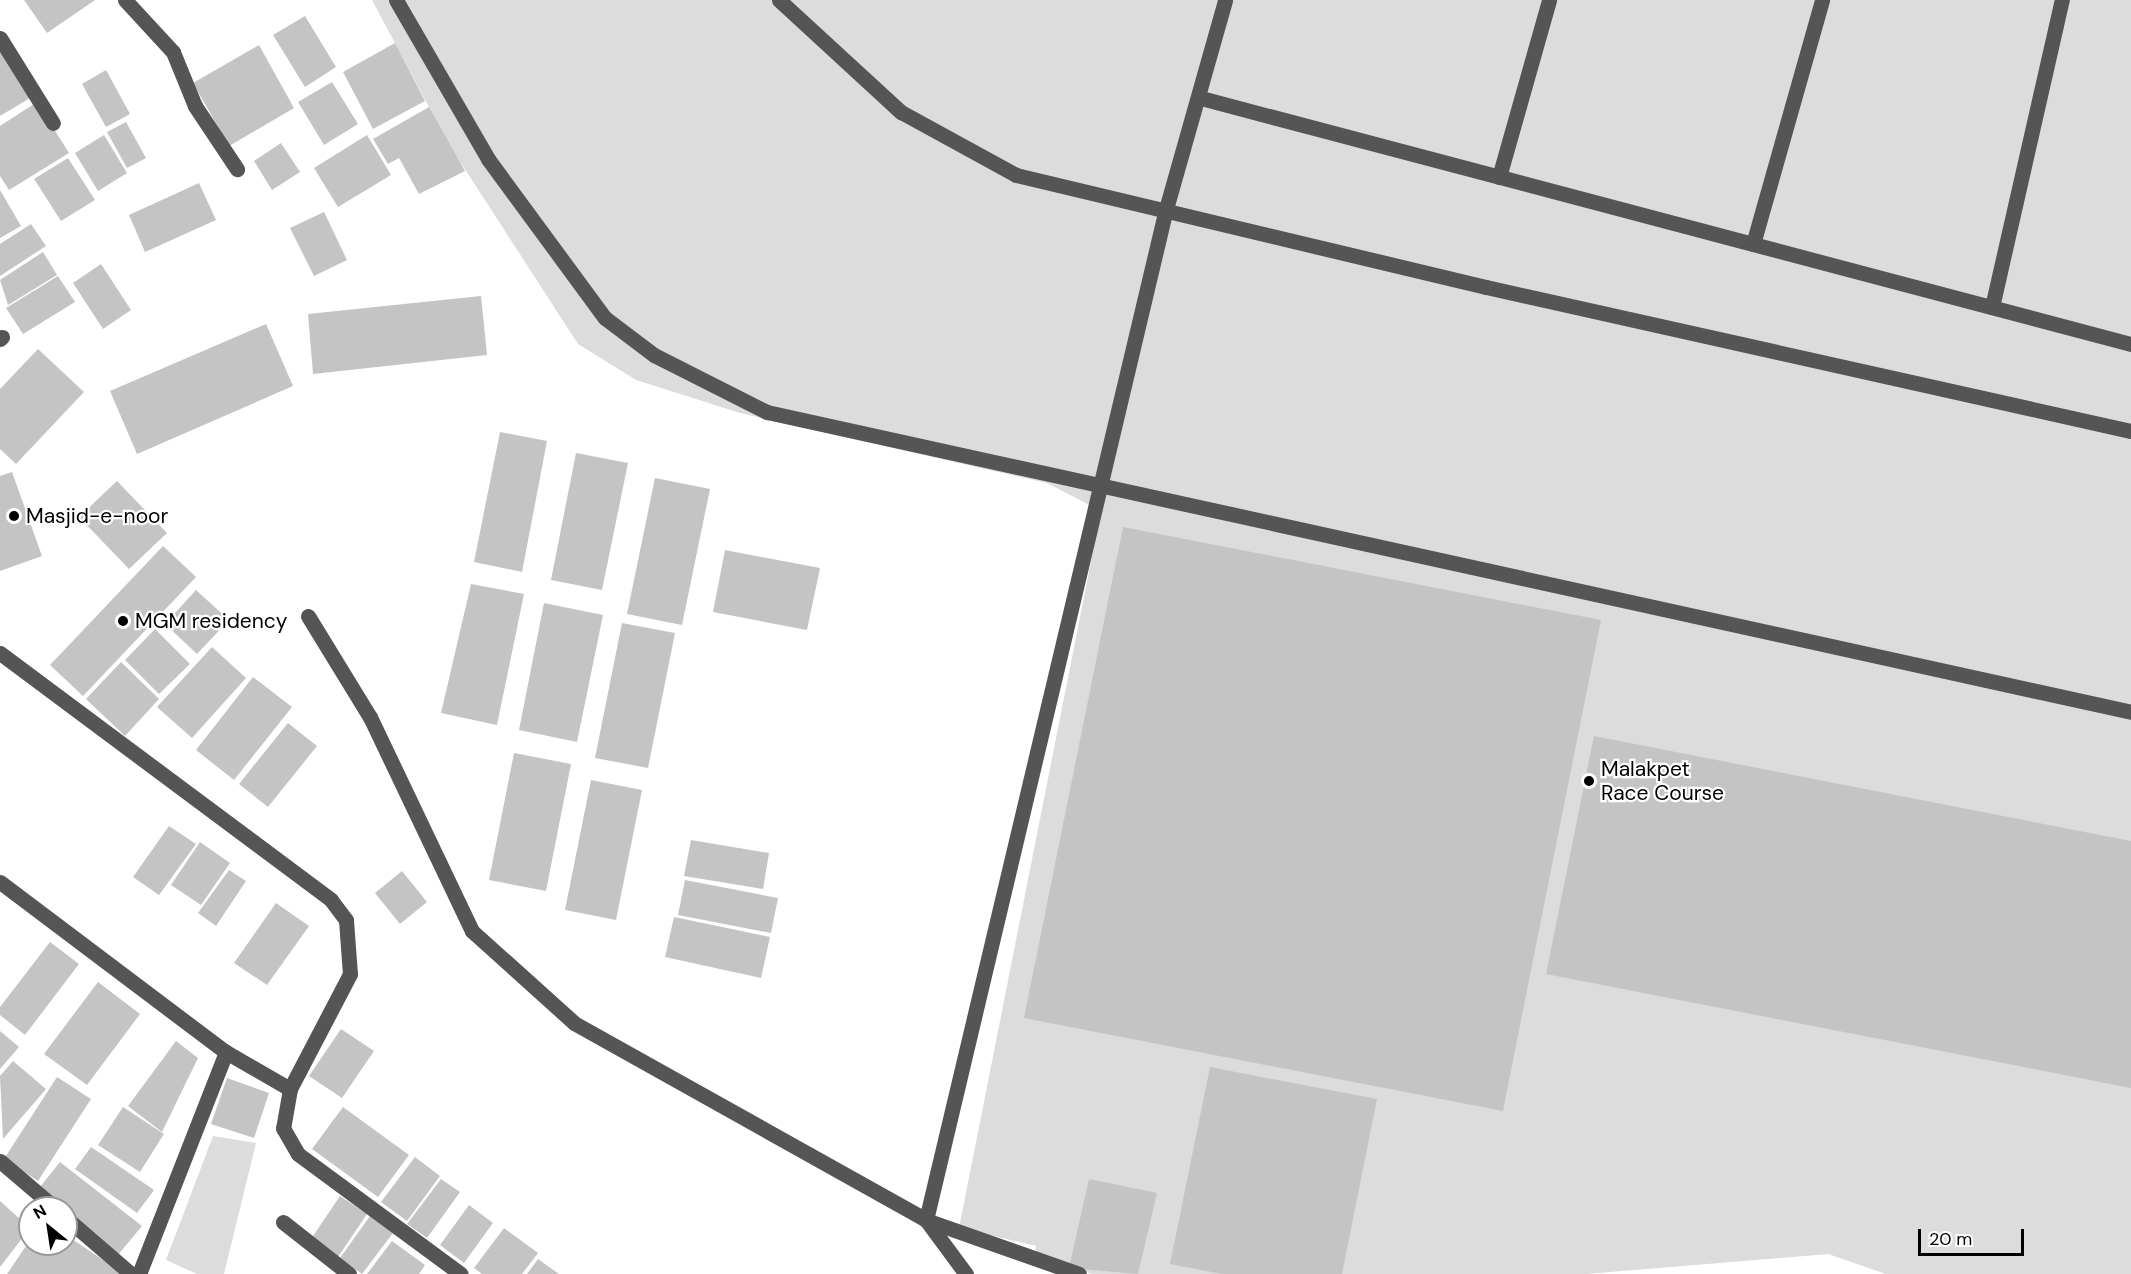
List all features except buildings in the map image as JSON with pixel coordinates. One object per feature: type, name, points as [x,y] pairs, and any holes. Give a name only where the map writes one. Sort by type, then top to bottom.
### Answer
[{"type":"street","points":[[126,0],[173,52],[195,106],[237,169]]},
{"type":"street","points":[[396,0],[488,159],[605,318],[654,356],[767,412],[1099,483],[2131,712]]},
{"type":"street","points":[[779,0],[901,112],[1016,175],[1485,287],[2131,431]]},
{"type":"street","points":[[966,1274],[926,1220],[1099,483],[1166,209],[1201,98],[1226,0]]},
{"type":"street","points":[[1499,177],[1549,0]]},
{"type":"street","points":[[1753,244],[1822,0]]},
{"type":"street","points":[[1992,307],[2062,0]]},
{"type":"street","points":[[0,38],[53,123]]},
{"type":"street","points":[[1201,98],[2131,344]]},
{"type":"street","points":[[308,616],[370,717],[472,931],[574,1023],[926,1220],[1079,1274]]},
{"type":"street","points":[[0,653],[331,900],[346,920],[350,974],[290,1089],[283,1128],[298,1154],[461,1274]]},
{"type":"street","points":[[0,882],[226,1052],[290,1089]]},
{"type":"street","points":[[139,1274],[226,1052]]},
{"type":"street","points":[[0,1161],[41,1196]]},
{"type":"street","points":[[283,1222],[348,1274]]},
{"type":"street","points":[[78,1228],[131,1274]]},
{"type":"shaded area","name":"Malakpet Race Course","points":[[372,0],[2131,0],[2131,1274],[1886,1274],[1828,1254],[1586,1274],[1094,1274],[1034,1264],[1036,1246],[959,1228],[1101,511],[1047,483],[740,413],[636,380],[578,344],[448,143]]},
{"type":"shaded area","points":[[213,1136],[256,1143],[224,1274],[197,1274],[166,1260]]},
{"type":"place","name":"Masjid-e-noor","points":[[14,516]]},
{"type":"place","name":"MGM residency","points":[[123,621]]},
{"type":"place","name":"Malakpet Race Course","points":[[1589,781]]}]
